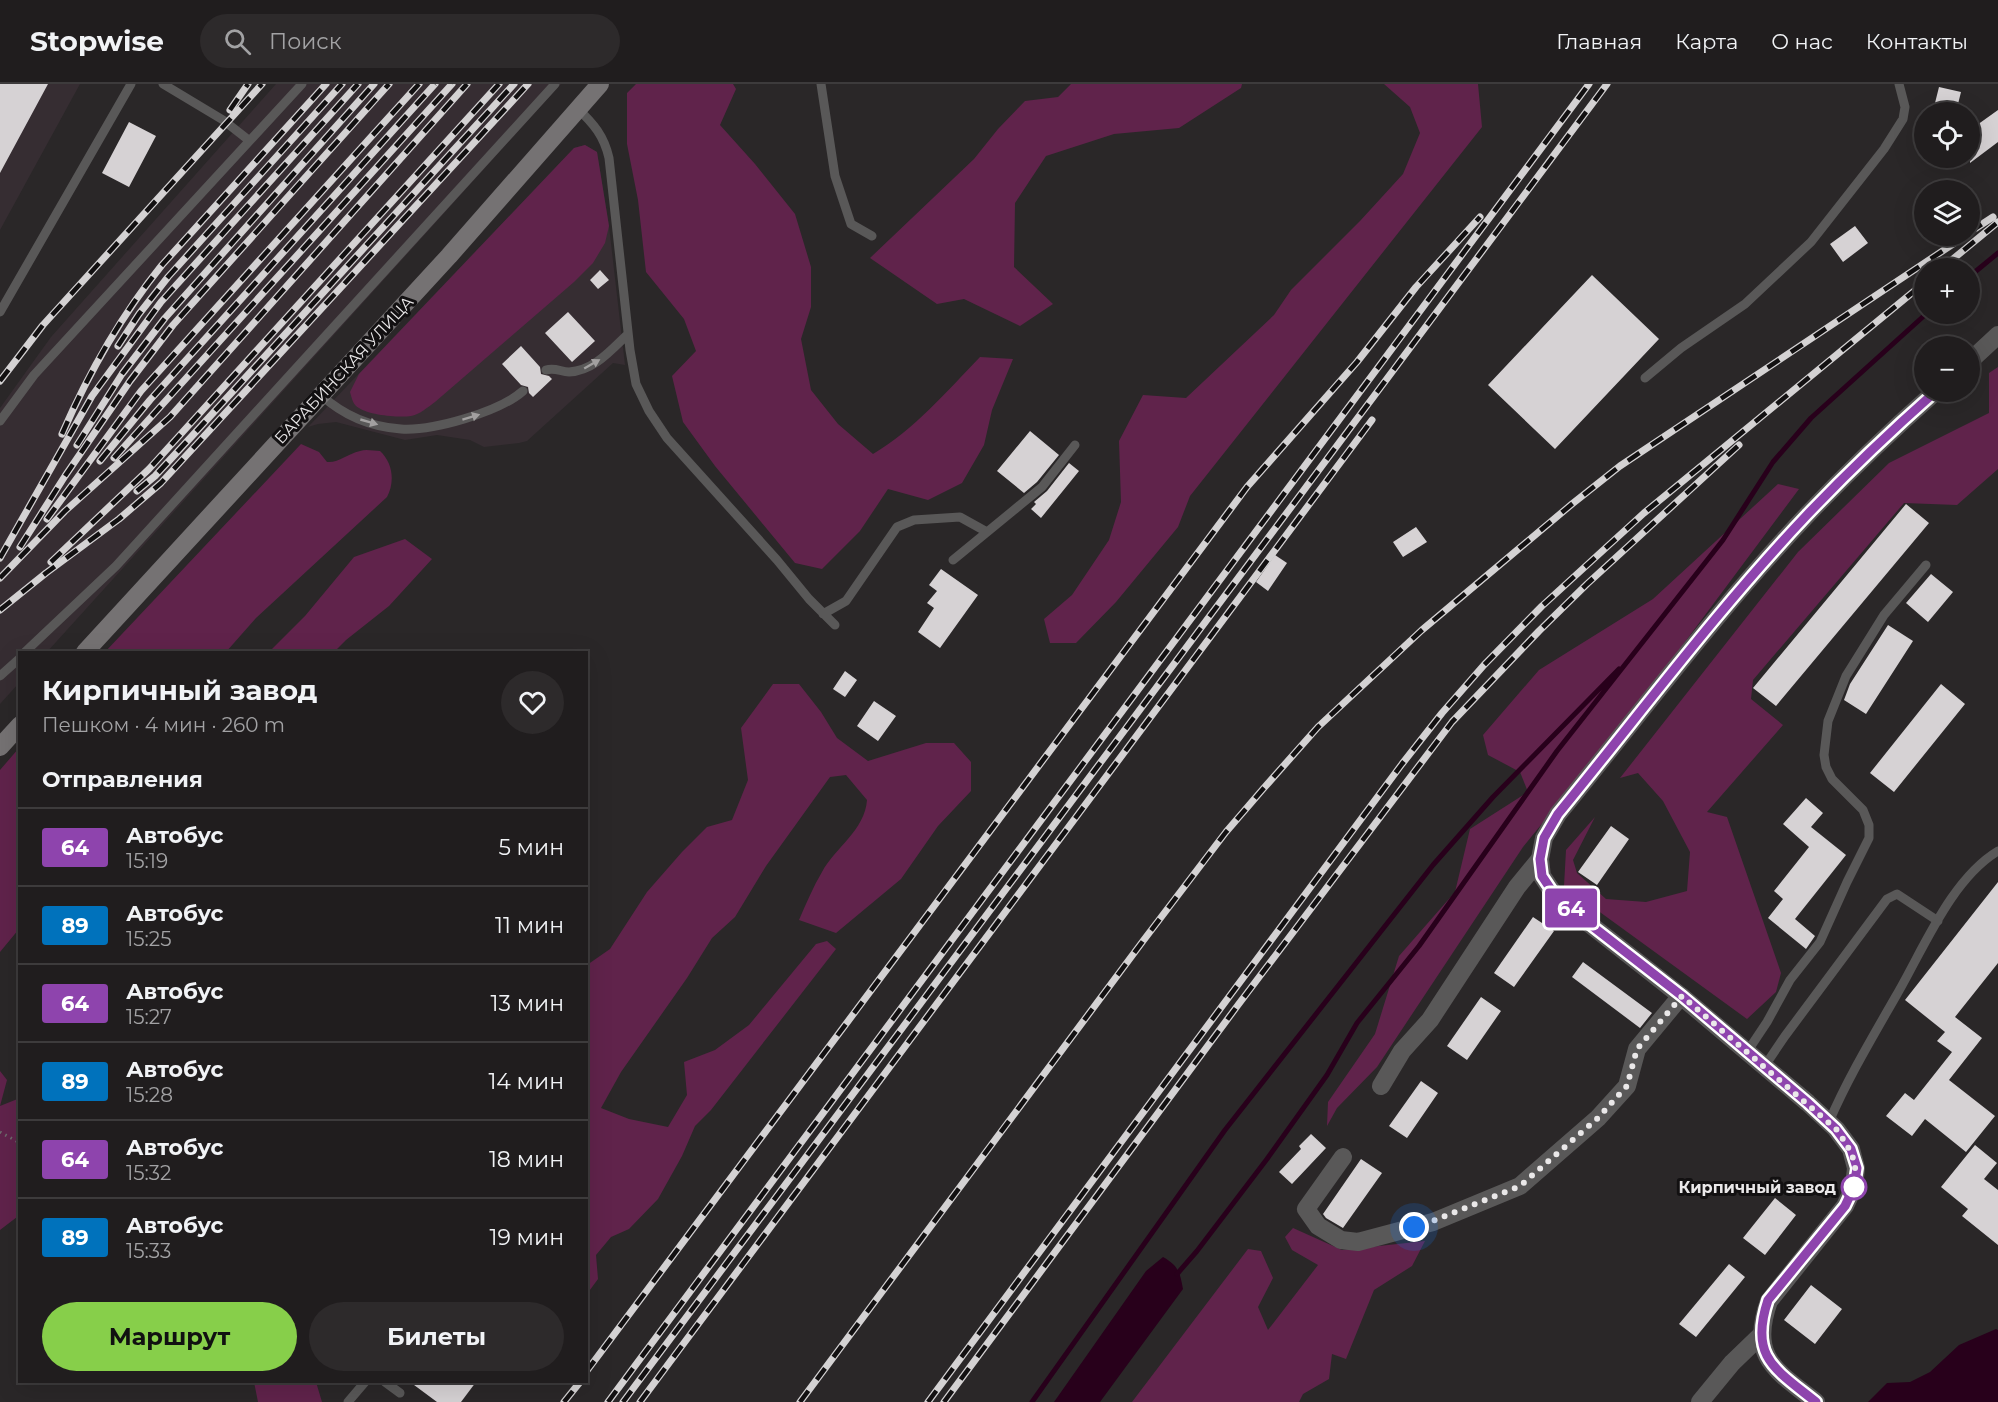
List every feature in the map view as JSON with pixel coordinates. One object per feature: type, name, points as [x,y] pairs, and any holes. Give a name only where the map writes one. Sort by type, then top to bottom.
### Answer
[{"type":"main road","name":"БАРАБИНСКАЯ УЛИЦА","points":[[86,651],[449,256],[600,84]]},
{"type":"main road","points":[[0,747],[18,727]]},
{"type":"street","points":[[1980,352],[1998,335]]},
{"type":"street","points":[[1816,1402],[1780,1373],[1767,1357],[1760,1336],[1762,1319],[1768,1300],[1845,1206],[1854,1187],[1857,1168],[1851,1149],[1829,1122],[1682,996],[1587,922],[1552,891],[1542,876],[1540,859],[1544,838],[1558,814],[1730,603],[1807,515],[1924,402]]},
{"type":"street","points":[[1381,1086],[1402,1051],[1430,1020],[1517,887],[1540,859]]},
{"type":"street","points":[[1343,1157],[1306,1209],[1318,1226],[1341,1240],[1358,1242],[1433,1221],[1520,1186],[1598,1118],[1627,1086],[1637,1049],[1682,996]]},
{"type":"street","points":[[1701,1402],[1732,1363],[1760,1336]]},
{"type":"lane","points":[[0,312],[131,84]]},
{"type":"lane","points":[[162,84],[228,123],[246,138]]},
{"type":"lane","points":[[0,421],[34,375],[302,84]]},
{"type":"lane","points":[[26,651],[116,566],[555,84]]},
{"type":"lane","points":[[821,84],[835,176],[851,224],[872,236]]},
{"type":"lane","points":[[1645,378],[1681,348],[1745,304],[1811,242],[1884,149],[1903,119],[1905,107],[1899,84]]},
{"type":"lane","points":[[577,108],[597,127],[605,142],[609,158],[628,334],[636,384],[649,411],[666,438],[835,625]]},
{"type":"lane","points":[[546,370],[553,368],[570,372],[587,368],[628,334]]},
{"type":"lane","points":[[321,395],[333,407],[349,416],[402,429],[466,419],[490,411],[523,391]]},
{"type":"lane","points":[[953,560],[1042,487],[1075,445]]},
{"type":"lane","points":[[824,614],[846,601],[897,527],[914,520],[960,517],[987,532]]},
{"type":"lane","points":[[1747,1052],[1790,980],[1820,942],[1869,838],[1869,825],[1863,810],[1832,779],[1826,767],[1824,755],[1828,721],[1851,667],[1884,615],[1926,565]]},
{"type":"lane","points":[[0,676],[18,660]]},
{"type":"lane","points":[[1829,1122],[1861,1056],[1961,883],[1984,860],[1998,851]]},
{"type":"lane","points":[[1764,1066],[1887,899],[1898,894],[1938,921]]},
{"type":"lane","points":[[348,1402],[364,1383]]},
{"type":"lane","points":[[386,1383],[400,1393]]},
{"type":"path","points":[[0,1132],[18,1142]]},
{"type":"shaded area","points":[[0,84],[80,84],[0,230]]},
{"type":"shaded area","points":[[276,84],[561,84],[48,651],[18,651],[18,684],[0,704],[0,408],[51,337]]},
{"type":"shaded area","points":[[636,84],[733,84],[736,89],[720,125],[795,214],[811,267],[811,307],[801,339],[811,390],[838,424],[873,454],[916,422],[980,357],[1013,359],[992,410],[984,445],[962,483],[928,500],[888,489],[860,531],[822,569],[795,563],[715,466],[683,422],[672,376],[696,351],[684,319],[646,272],[638,200],[627,144],[627,93]]},
{"type":"shaded area","points":[[1071,84],[1242,84],[1241,88],[1179,128],[1114,134],[1046,156],[1015,203],[1014,267],[1053,304],[1020,326],[964,299],[937,304],[870,258],[974,159],[1025,101],[1058,97]]},
{"type":"shaded area","points":[[1384,84],[1478,84],[1482,127],[1190,496],[1178,527],[1116,602],[1076,643],[1050,643],[1044,619],[1072,595],[1109,540],[1121,502],[1119,441],[1143,395],[1186,398],[1274,315],[1291,290],[1403,174],[1420,133],[1410,107]]},
{"type":"shaded area","points":[[585,145],[597,152],[609,226],[625,365],[613,363],[527,441],[519,443],[484,447],[470,440],[437,435],[405,440],[336,422],[308,427],[574,148]]},
{"type":"shaded area","points":[[585,145],[597,152],[609,226],[605,243],[593,263],[435,402],[420,412],[406,417],[392,416],[357,407],[350,392],[359,374],[574,148]]},
{"type":"shaded area","points":[[1998,367],[1998,469],[1957,505],[1904,503],[1753,680],[1751,699],[1783,725],[1707,812],[1727,817],[1781,973],[1776,992],[1747,1019],[1564,886],[1566,850],[1595,817],[1573,860],[1577,873],[1606,899],[1646,902],[1687,891],[1690,852],[1663,801],[1638,773],[1620,778],[1798,552],[1889,463],[1989,413],[1989,373]]},
{"type":"shaded area","points":[[301,444],[319,452],[327,462],[362,450],[380,451],[388,461],[392,479],[387,497],[256,618],[227,651],[106,651]]},
{"type":"shaded area","points":[[1778,484],[1799,489],[1632,713],[1523,847],[1377,1067],[1337,1108],[1327,1126],[1328,1102],[1375,1034],[1399,956],[1455,892],[1470,829],[1528,792],[1520,772],[1488,755],[1483,735],[1539,670],[1653,599]]},
{"type":"shaded area","points":[[405,539],[432,559],[389,606],[335,651],[270,651],[305,616],[354,557]]},
{"type":"shaded area","points":[[773,684],[799,684],[821,712],[837,738],[868,761],[926,743],[954,743],[971,762],[971,791],[938,826],[901,879],[836,933],[799,920],[822,872],[855,830],[865,811],[867,800],[846,775],[830,777],[766,866],[735,917],[712,938],[621,1072],[601,1108],[629,1119],[668,1127],[687,1095],[684,1062],[715,1050],[749,1025],[816,944],[827,941],[836,949],[711,1110],[695,1126],[682,1156],[658,1199],[629,1229],[611,1237],[596,1255],[598,1279],[588,1293],[588,964],[610,949],[647,892],[682,852],[707,827],[732,820],[748,780],[741,728]]},
{"type":"shaded area","points":[[18,749],[18,930],[0,952],[0,770]]},
{"type":"shaded area","points":[[0,1071],[7,1080],[0,1106]]},
{"type":"shaded area","points":[[18,1099],[17,1217],[0,1230],[0,1106]]},
{"type":"shaded area","points":[[1293,1228],[1342,1250],[1425,1241],[1412,1266],[1374,1290],[1346,1359],[1332,1354],[1329,1379],[1303,1394],[1299,1402],[1132,1402],[1248,1249],[1261,1251],[1273,1278],[1258,1307],[1268,1330],[1318,1265],[1292,1250],[1285,1237]]},
{"type":"shaded area","points":[[1163,1257],[1178,1270],[1183,1289],[1100,1402],[1054,1402],[1146,1271]]},
{"type":"shaded area","points":[[1998,1330],[1998,1402],[1868,1402],[1887,1383],[1910,1382],[1930,1372],[1959,1345]]},
{"type":"shaded area","points":[[254,1383],[316,1383],[322,1402],[258,1402]]},
{"type":"building","points":[[0,84],[48,84],[0,173]]},
{"type":"building","points":[[1939,87],[1961,92],[1958,102],[1935,102]]},
{"type":"building","points":[[1998,110],[1998,142],[1980,156],[1980,123]]},
{"type":"building","points":[[129,122],[156,136],[129,187],[102,173]]},
{"type":"building","points":[[1855,226],[1868,243],[1843,262],[1830,244]]},
{"type":"building","points":[[600,270],[609,280],[598,289],[590,280]]},
{"type":"building","points":[[1592,275],[1659,339],[1555,449],[1488,385]]},
{"type":"building","points":[[568,312],[595,341],[572,362],[545,333]]},
{"type":"building","points":[[521,346],[540,367],[541,374],[552,379],[533,397],[528,387],[521,385],[502,364]]},
{"type":"building","points":[[1030,431],[1059,455],[1037,482],[1024,493],[997,471]]},
{"type":"building","points":[[1069,463],[1079,471],[1041,518],[1031,509],[1036,504],[1034,502],[1047,491]]},
{"type":"building","points":[[1906,504],[1929,523],[1776,706],[1753,688]]},
{"type":"building","points":[[1416,527],[1427,542],[1403,557],[1393,542]]},
{"type":"building","points":[[1275,555],[1287,563],[1268,591],[1256,582]]},
{"type":"building","points":[[941,569],[978,595],[940,648],[918,632],[934,608],[927,603],[937,591],[929,585]]},
{"type":"building","points":[[1931,574],[1953,592],[1928,622],[1906,603]]},
{"type":"building","points":[[1888,625],[1913,641],[1866,714],[1844,700],[1850,684]]},
{"type":"building","points":[[845,671],[857,680],[845,697],[833,689]]},
{"type":"building","points":[[1941,684],[1965,704],[1894,792],[1870,773]]},
{"type":"building","points":[[874,701],[896,716],[878,741],[857,726]]},
{"type":"building","points":[[1806,798],[1823,813],[1811,827],[1846,855],[1795,919],[1815,936],[1806,949],[1768,918],[1783,899],[1774,891],[1809,847],[1783,824]]},
{"type":"building","points":[[1611,826],[1629,839],[1597,885],[1578,872]]},
{"type":"building","points":[[1998,882],[1998,963],[1955,1017],[1982,1038],[1949,1080],[1995,1116],[1966,1152],[1925,1119],[1912,1136],[1886,1116],[1905,1093],[1914,1100],[1952,1052],[1937,1041],[1945,1032],[1905,1000]]},
{"type":"building","points":[[1533,917],[1554,931],[1514,987],[1494,973]]},
{"type":"building","points":[[1583,962],[1652,1013],[1640,1028],[1572,977]]},
{"type":"building","points":[[1481,997],[1501,1011],[1467,1060],[1447,1046]]},
{"type":"building","points":[[1421,1081],[1438,1093],[1407,1138],[1389,1126]]},
{"type":"building","points":[[1311,1134],[1326,1148],[1292,1184],[1279,1172],[1301,1149],[1299,1146]]},
{"type":"building","points":[[1975,1145],[1997,1163],[1984,1179],[1998,1190],[1998,1245],[1962,1216],[1968,1209],[1941,1187]]},
{"type":"building","points":[[1361,1159],[1382,1173],[1343,1228],[1323,1214]]},
{"type":"building","points":[[1775,1198],[1796,1215],[1765,1255],[1743,1238]]},
{"type":"building","points":[[1729,1264],[1745,1277],[1696,1337],[1679,1324]]},
{"type":"building","points":[[1811,1285],[1842,1309],[1815,1344],[1784,1320]]},
{"type":"building","points":[[411,1383],[475,1383],[461,1402],[437,1402]]},
{"type":"waterway","points":[[1980,268],[1998,253]]},
{"type":"waterway","points":[[1177,1274],[1267,1159],[1327,1075],[1357,1023],[1419,946],[1557,751],[1723,540],[1773,462],[1811,418],[1915,324]]},
{"type":"waterway","points":[[1032,1402],[1225,1130],[1433,865],[1493,797],[1619,669]]},
{"type":"railway","points":[[230,110],[248,84]]},
{"type":"railway","points":[[0,381],[43,325],[262,84]]},
{"type":"railway","points":[[62,434],[106,346],[132,305],[162,265],[326,84]]},
{"type":"railway","points":[[118,346],[168,277],[342,84]]},
{"type":"railway","points":[[0,558],[92,396],[161,302],[358,84]]},
{"type":"railway","points":[[77,445],[122,374],[165,318],[374,84]]},
{"type":"railway","points":[[20,547],[130,381],[173,325],[389,84]]},
{"type":"railway","points":[[47,519],[141,391],[419,84]]},
{"type":"railway","points":[[100,461],[150,400],[435,84]]},
{"type":"railway","points":[[114,458],[452,84]]},
{"type":"railway","points":[[0,578],[65,511],[170,417],[467,84]]},
{"type":"railway","points":[[51,562],[149,469],[499,84]]},
{"type":"railway","points":[[137,491],[155,476],[514,84]]},
{"type":"railway","points":[[0,610],[119,519],[161,483],[528,84]]},
{"type":"railway","points":[[608,1402],[1589,84]]},
{"type":"railway","points":[[623,1402],[1607,84]]},
{"type":"railway","points":[[588,1369],[1247,487],[1357,362],[1416,287],[1480,217]]},
{"type":"railway","points":[[1980,225],[1993,217]]},
{"type":"railway","points":[[1954,258],[1998,222]]},
{"type":"railway","points":[[800,1402],[1226,832],[1318,727],[1422,630],[1620,466],[1950,246]]},
{"type":"railway","points":[[928,1402],[1402,764],[1484,665],[1542,606],[1644,513],[1914,291]]},
{"type":"railway","points":[[640,1402],[1372,420]]},
{"type":"railway","points":[[944,1402],[1238,1005],[1452,722],[1587,584],[1739,445]]},
{"type":"railway","points":[[564,1402],[579,1383]]},
{"type":"bus line","name":"64","points":[[1816,1402],[1780,1373],[1767,1357],[1760,1336],[1762,1319],[1768,1300],[1845,1206],[1854,1187],[1857,1168],[1851,1149],[1836,1129],[1808,1103],[1682,996],[1587,922],[1552,891],[1542,876],[1540,859],[1544,838],[1558,814],[1730,603],[1807,515],[1924,402]]},
{"type":"place","name":"Кирпичный завод","points":[[1854,1187]]},
{"type":"route","points":[[1414,1227],[1520,1186],[1598,1118],[1627,1086],[1637,1049],[1682,996],[1836,1129],[1851,1149],[1857,1168],[1854,1187]]}]
